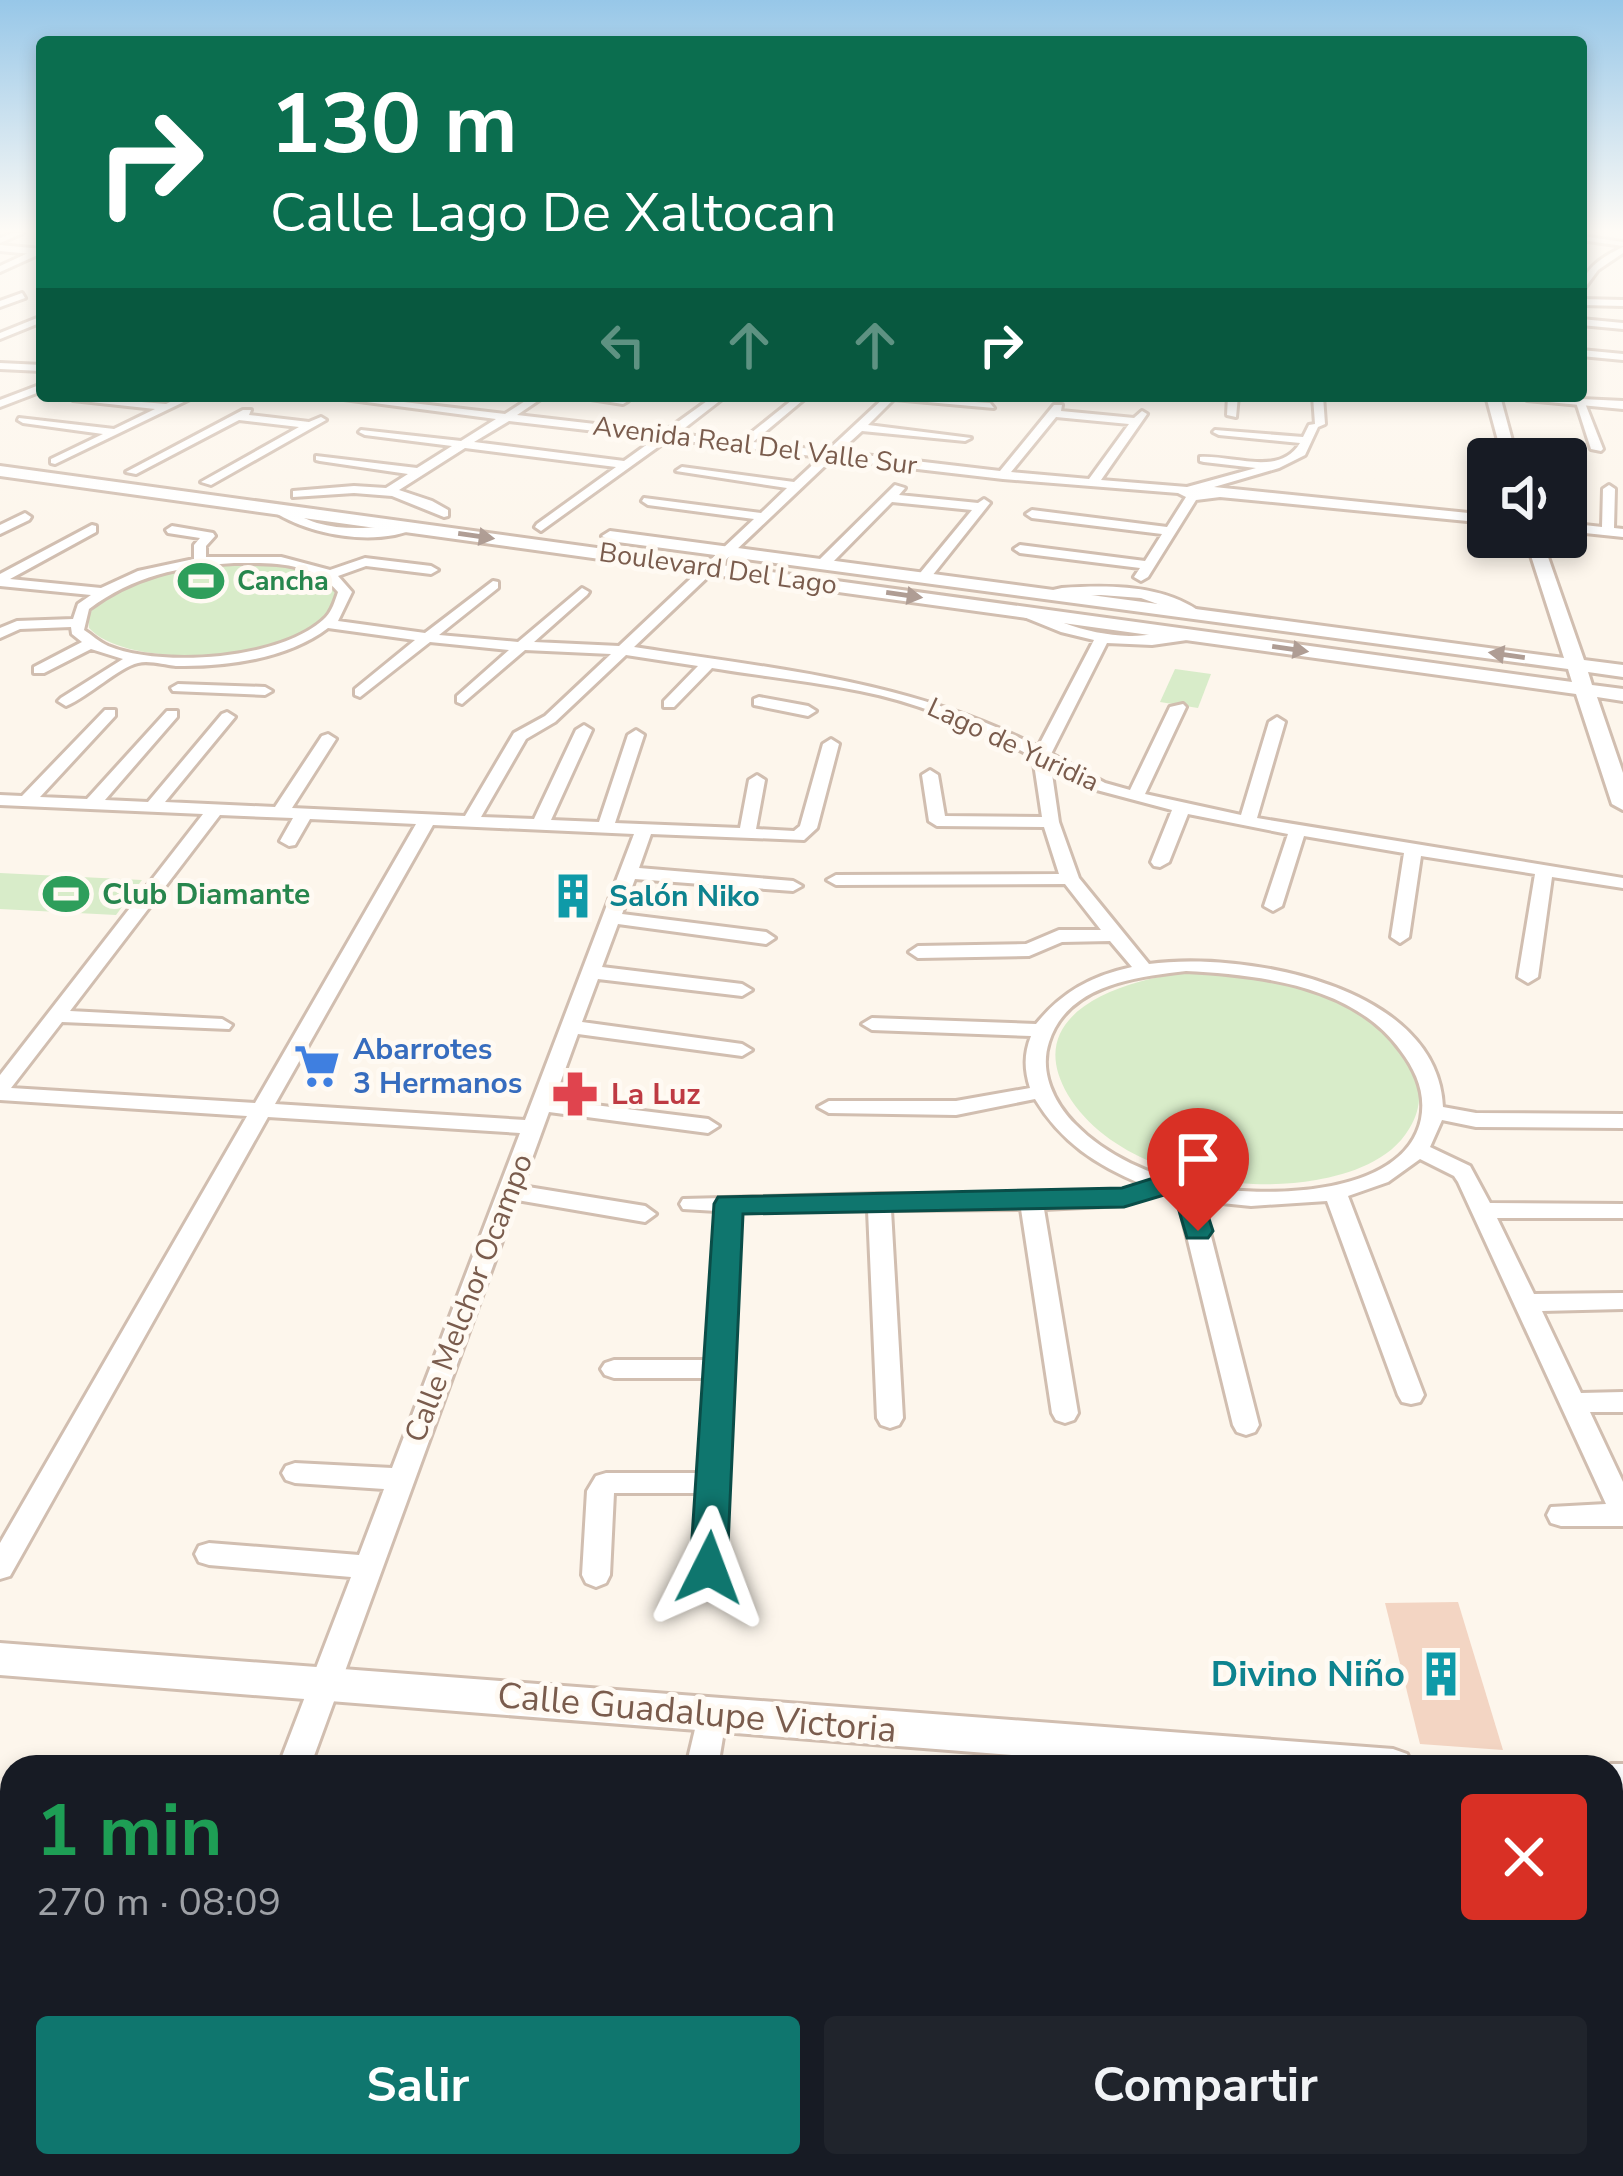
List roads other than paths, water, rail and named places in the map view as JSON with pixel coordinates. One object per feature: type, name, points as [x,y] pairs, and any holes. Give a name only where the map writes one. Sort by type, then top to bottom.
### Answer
[{"type":"street","points":[[1587,354],[1623,357]]},
{"type":"street","points":[[2,365],[36,359]]},
{"type":"street","points":[[2,365],[36,368]]},
{"type":"street","points":[[0,404],[36,389]]},
{"type":"street","points":[[1587,400],[1623,405]]},
{"type":"street","points":[[45,423],[92,402]]},
{"type":"street","points":[[124,402],[167,407]]},
{"type":"street","points":[[0,488],[177,402]]},
{"type":"street","name":"Avenida Real Del Valle Sur","points":[[388,402],[1003,475],[1188,494],[1212,490]]},
{"type":"street","points":[[429,408],[440,402]]},
{"type":"street","points":[[388,492],[531,402]]},
{"type":"street","points":[[541,526],[713,402]]},
{"type":"street","points":[[743,445],[796,402]]},
{"type":"street","points":[[469,823],[520,736],[550,719],[886,402]]},
{"type":"street","points":[[954,402],[990,406]]},
{"type":"street","points":[[1231,402],[1225,423],[1202,462],[1275,466]]},
{"type":"street","points":[[1212,490],[1301,453],[1314,430],[1317,402]]},
{"type":"street","points":[[1495,402],[1504,438]]},
{"type":"street","points":[[1581,402],[1597,449]]},
{"type":"street","points":[[1003,475],[1058,403],[1142,409],[1093,482]]},
{"type":"street","points":[[943,436],[974,404]]},
{"type":"street","points":[[132,472],[242,414],[315,423],[207,482]]},
{"type":"street","points":[[23,420],[116,432]]},
{"type":"street","points":[[1225,423],[1314,430]]},
{"type":"street","points":[[860,427],[965,438]]},
{"type":"street","points":[[367,438],[385,434],[625,465]]},
{"type":"street","points":[[338,461],[354,452]]},
{"type":"street","name":"Boulevard Del Lago","points":[[0,453],[1042,594],[1127,598],[1196,614],[1623,670]]},
{"type":"street","points":[[320,458],[418,472]]},
{"type":"street","name":"Boulevard Del Lago","points":[[0,470],[278,509],[337,524],[413,527],[1024,612],[1108,632],[1196,635],[1623,695]]},
{"type":"street","points":[[682,471],[798,486]]},
{"type":"street","points":[[674,505],[710,475]]},
{"type":"street","points":[[1609,489],[1616,532]]},
{"type":"street","points":[[1212,490],[1467,517]]},
{"type":"street","name":"Boulevard Del Lago","points":[[297,494],[388,492],[431,503],[444,513]]},
{"type":"street","points":[[823,565],[894,493],[982,505],[922,578]]},
{"type":"street","points":[[1144,970],[1070,879],[1051,822],[1041,757],[1188,494]]},
{"type":"street","points":[[648,501],[764,517]]},
{"type":"street","points":[[314,540],[368,503]]},
{"type":"street","points":[[1032,514],[1169,531]]},
{"type":"street","points":[[0,530],[25,517]]},
{"type":"street","points":[[1048,553],[1070,518]]},
{"type":"street","points":[[0,580],[92,529]]},
{"type":"street","points":[[172,530],[209,536],[200,545],[200,562]]},
{"type":"street","points":[[1020,549],[1148,565]]},
{"type":"street","points":[[283,561],[298,551]]},
{"type":"street","points":[[1540,558],[1623,804]]},
{"type":"street","points":[[283,561],[329,575],[345,592],[339,613],[328,624],[282,646],[218,660],[133,659],[89,644],[76,623],[82,607],[100,592],[145,573],[200,562],[283,561]]},
{"type":"street","points":[[329,575],[365,562],[431,570]]},
{"type":"street","points":[[0,580],[100,592]]},
{"type":"street","points":[[360,692],[493,585]]},
{"type":"street","points":[[462,699],[582,592]]},
{"type":"street","points":[[0,634],[17,625],[76,623]]},
{"type":"street","name":"Lago de Yuridia","points":[[328,624],[427,639],[623,650],[902,697],[997,733],[1099,787],[1181,809],[1623,884]]},
{"type":"street","points":[[39,670],[89,644]]},
{"type":"street","points":[[66,701],[133,659]]},
{"type":"street","points":[[217,690],[229,670],[218,660]]},
{"type":"street","points":[[669,704],[708,664]]},
{"type":"street","points":[[777,705],[799,677]]},
{"type":"street","points":[[178,688],[265,691]]},
{"type":"street","points":[[759,702],[808,711]]},
{"type":"street","points":[[1135,797],[1178,706]]},
{"type":"street","points":[[26,802],[110,713]]},
{"type":"street","points":[[91,805],[172,714]]},
{"type":"street","points":[[152,808],[227,717]]},
{"type":"street","points":[[1247,822],[1277,722]]},
{"type":"street","points":[[540,826],[584,730]]},
{"type":"street","points":[[997,733],[1054,730]]},
{"type":"street","points":[[605,828],[636,735]]},
{"type":"street","points":[[280,813],[328,739]]},
{"type":"street","points":[[1,802],[805,833],[831,744]]},
{"type":"street","points":[[930,775],[937,821],[1051,822]]},
{"type":"street","points":[[747,834],[757,780]]},
{"type":"street","points":[[1046,795],[1099,787]]},
{"type":"street","points":[[1160,862],[1181,809]]},
{"type":"street","points":[[0,1091],[214,811]]},
{"type":"street","points":[[289,841],[304,814]]},
{"type":"street","points":[[0,1568],[427,820]]},
{"type":"street","points":[[1273,906],[1298,829]]},
{"type":"street","name":"Calle Melchor Ocampo","points":[[299,1755],[644,830]]},
{"type":"street","points":[[1400,937],[1414,847]]},
{"type":"street","points":[[1528,977],[1544,870]]},
{"type":"street","points":[[630,873],[793,886]]},
{"type":"street","points":[[836,880],[1070,879]]},
{"type":"street","points":[[612,917],[766,938]]},
{"type":"street","points":[[918,952],[1029,950],[1059,936],[1116,935]]},
{"type":"street","points":[[1186,965],[1277,974],[1360,1006],[1394,1030],[1418,1057],[1432,1086],[1433,1112],[1417,1150],[1397,1168],[1336,1194],[1264,1202],[1176,1188],[1128,1171],[1084,1144],[1053,1114],[1040,1092],[1033,1060],[1041,1030],[1070,998],[1091,986],[1144,970],[1186,965]]},
{"type":"street","points":[[592,971],[742,990]]},
{"type":"street","points":[[55,1016],[222,1024]]},
{"type":"street","points":[[872,1024],[1041,1030]]},
{"type":"street","points":[[571,1028],[742,1050]]},
{"type":"street","points":[[0,1091],[260,1110],[538,1116],[708,1126]]},
{"type":"street","points":[[829,1107],[956,1108],[1040,1092]]},
{"type":"street","points":[[1433,1112],[1476,1120],[1623,1121]]},
{"type":"street","points":[[1417,1150],[1462,1171],[1623,1512],[1561,1515]]},
{"type":"street","points":[[692,1204],[1031,1202],[1124,1198],[1176,1188]]},
{"type":"street","points":[[1176,1188],[1246,1425]]},
{"type":"street","points":[[510,1191],[645,1214]]},
{"type":"street","points":[[1336,1194],[1411,1395]]},
{"type":"street","points":[[879,1201],[890,1418]]},
{"type":"street","points":[[1031,1202],[1066,1412]]},
{"type":"street","points":[[709,1568],[729,1204]]},
{"type":"street","points":[[1483,1210],[1623,1210]]},
{"type":"street","points":[[1526,1303],[1623,1301]]},
{"type":"street","points":[[614,1369],[719,1369]]},
{"type":"street","points":[[1574,1403],[1623,1402]]},
{"type":"street","points":[[295,1473],[399,1479]]},
{"type":"street","points":[[596,1575],[601,1492],[606,1483],[713,1483]]},
{"type":"street","points":[[209,1554],[367,1567]]},
{"type":"street","name":"Calle Guadalupe Victoria","points":[[0,1659],[712,1713],[1091,1755]]},
{"type":"street","points":[[704,1755],[712,1713]]},
{"type":"place","name":"Cancha","points":[[201,581]]},
{"type":"place","name":"Club Diamante","points":[[66,894]]},
{"type":"place","name":"Salón Niko","points":[[573,896]]},
{"type":"place","name":"Abarrotes 3 Hermanos","points":[[317,1066]]},
{"type":"place","name":"La Luz","points":[[575,1094]]},
{"type":"place","name":"Divino Niño","points":[[1441,1674]]}]
